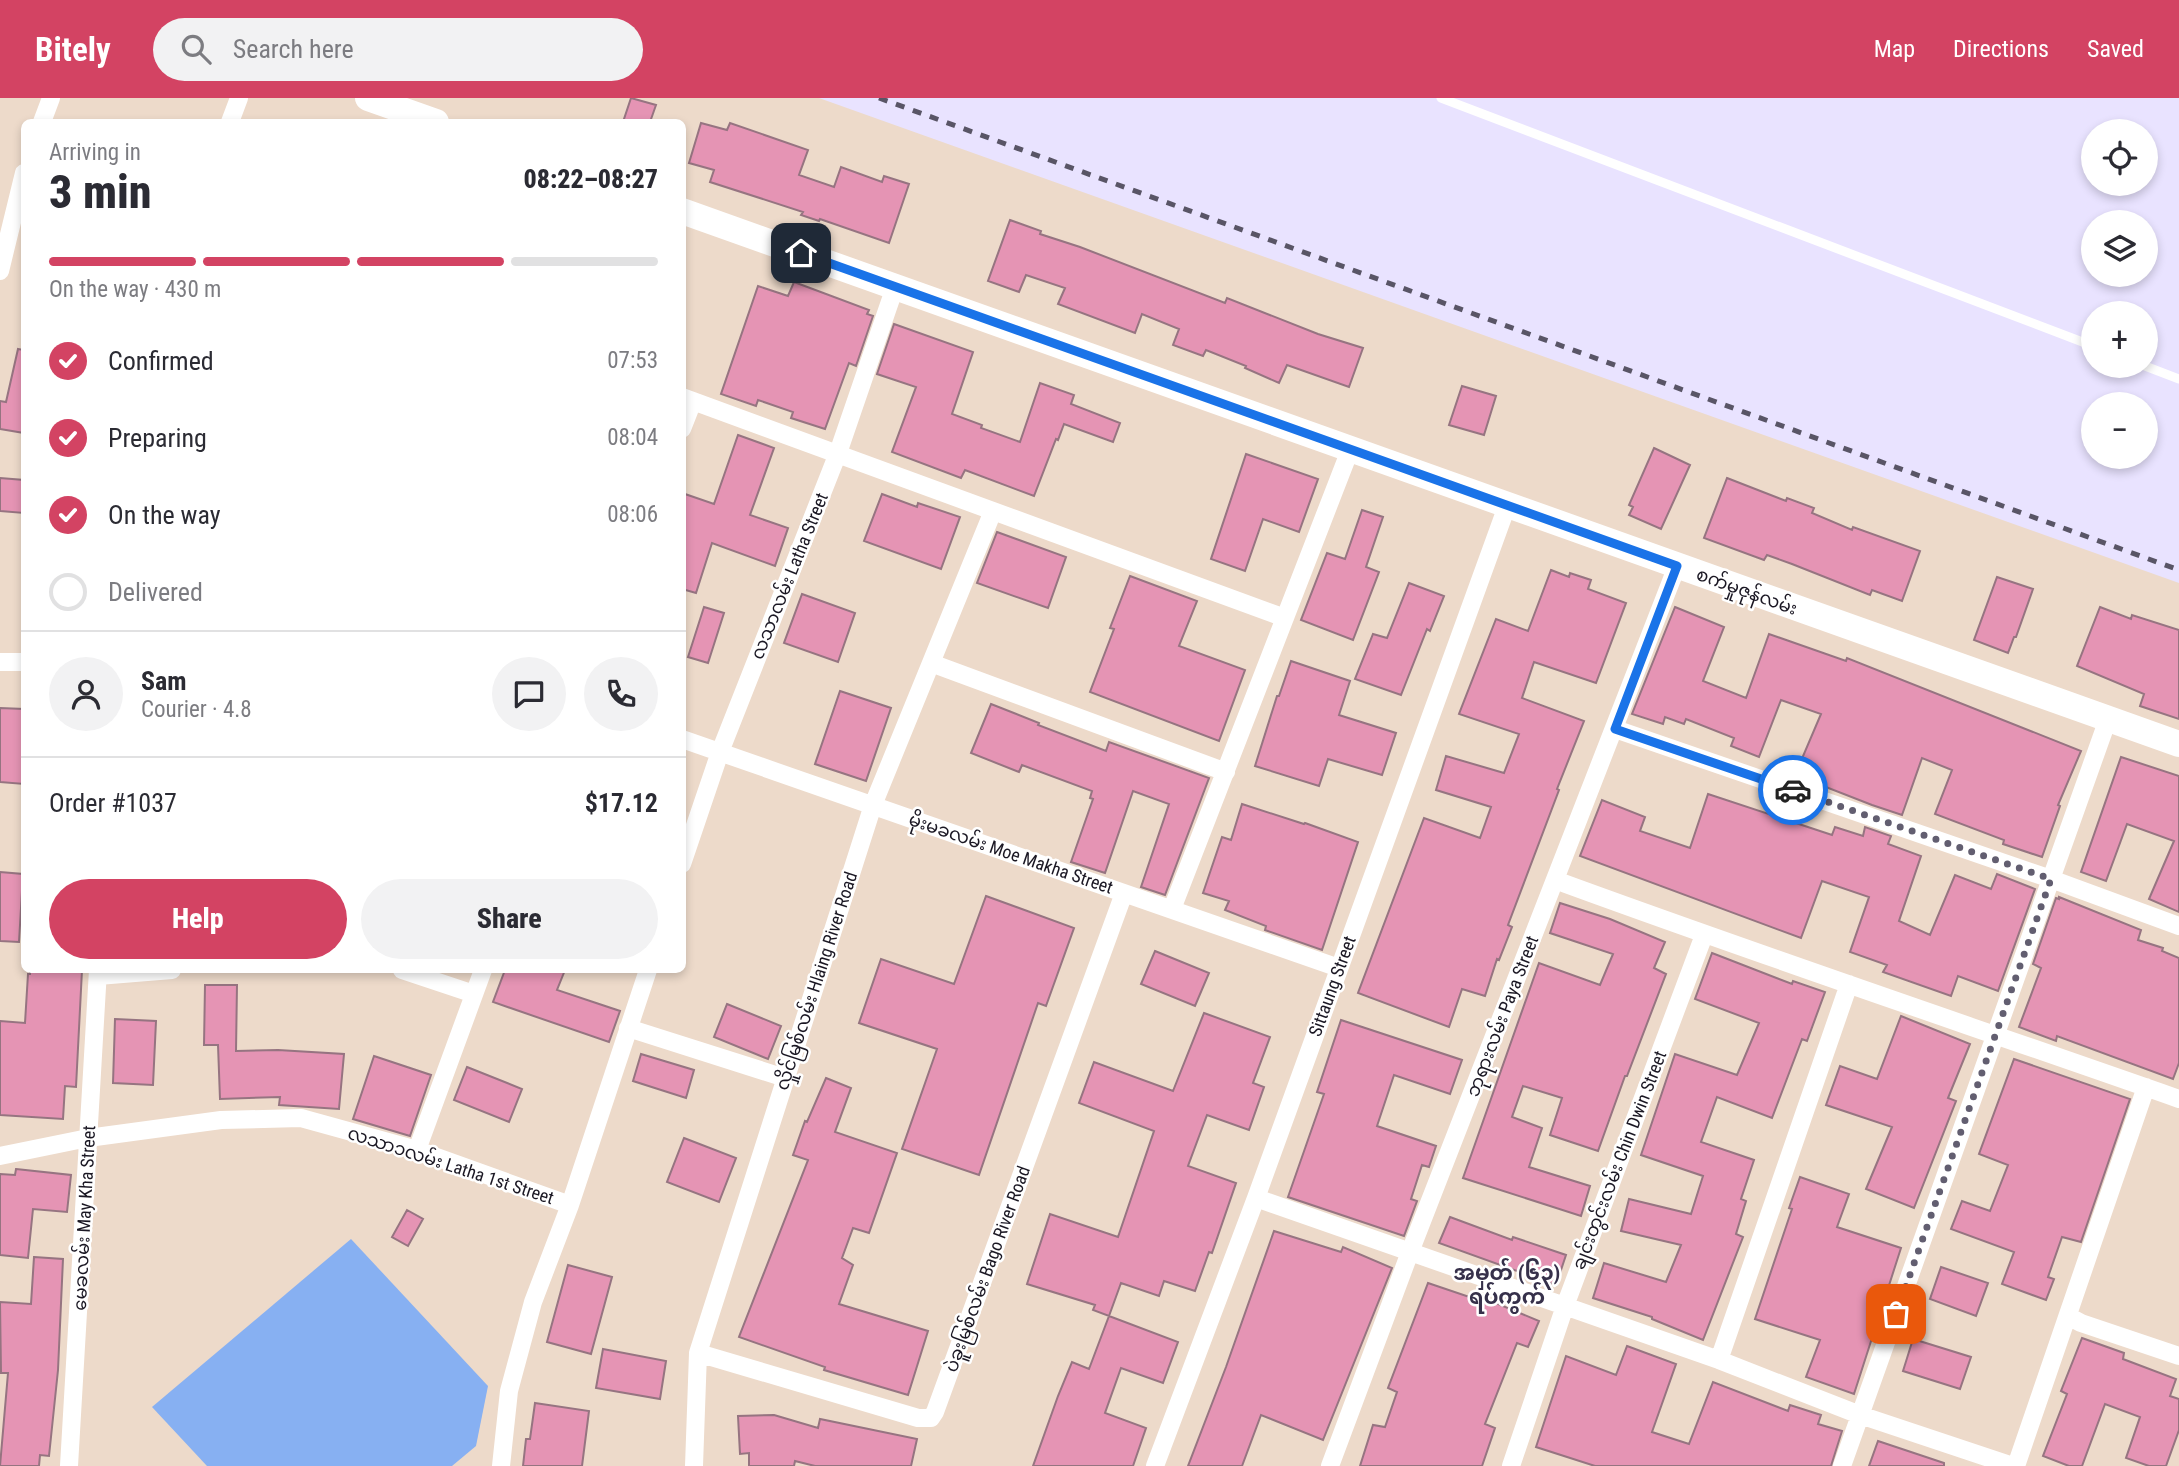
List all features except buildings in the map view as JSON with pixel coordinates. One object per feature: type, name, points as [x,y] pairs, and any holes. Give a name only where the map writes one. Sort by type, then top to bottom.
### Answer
[{"type":"street","points":[[43,119],[51,98]]},
{"type":"street","points":[[231,119],[239,98]]},
{"type":"street","points":[[368,98],[428,119]]},
{"type":"street","points":[[0,271],[21,185]]},
{"type":"street","name":"စက်မှုဇုန်လမ်း","points":[[686,212],[2179,744]]},
{"type":"street","name":"လသာလမ်း Latha Street","points":[[686,852],[720,752],[838,453],[895,287]]},
{"type":"street","points":[[688,399],[1286,618]]},
{"type":"street","points":[[1172,909],[1350,450]]},
{"type":"street","name":"Sittaung Street","points":[[1155,1466],[1256,1198],[1507,506]]},
{"type":"street","name":"လှိုင်မြစ်လမ်း Hlaing River Road","points":[[694,1466],[698,1353],[873,805],[993,511]]},
{"type":"street","name":"ဘုရားလမ်း Paya Street","points":[[1330,1466],[1410,1252],[1677,566]]},
{"type":"street","points":[[0,662],[21,662]]},
{"type":"street","points":[[931,663],[1226,772]]},
{"type":"street","points":[[1842,1466],[2108,719]]},
{"type":"street","points":[[1615,729],[2051,879],[2179,926]]},
{"type":"street","name":"မိုးမခလမ်း Moe Makha Street","points":[[686,740],[1339,968]]},
{"type":"street","points":[[1555,880],[1704,935],[2179,1099]]},
{"type":"street","name":"ပဲခူးမြစ်လမ်း Bago River Road","points":[[698,1353],[918,1418],[930,1418],[935,1412],[1124,892]]},
{"type":"street","name":"ချင်းတွင်းလမ်း Chin Dwin Street","points":[[1517,1464],[1565,1306],[1704,935]]},
{"type":"street","name":"မေခလမ်း May Kha Street","points":[[69,1466],[98,973]]},
{"type":"street","points":[[411,973],[474,994]]},
{"type":"street","points":[[417,1150],[482,973]]},
{"type":"street","points":[[501,1466],[509,1391],[533,1302],[570,1205],[647,973]]},
{"type":"street","points":[[1719,1360],[1849,984]]},
{"type":"street","points":[[628,1028],[785,1079]]},
{"type":"street","points":[[1256,1198],[1719,1360],[1860,1415],[2014,1466],[2146,1087]]},
{"type":"street","name":"လသာ၁လမ်း Latha 1st Street","points":[[0,1156],[89,1138],[221,1120],[301,1118],[417,1150],[570,1205]]},
{"type":"street","points":[[2067,1316],[2081,1324],[2179,1356]]},
{"type":"lane","points":[[1441,98],[2081,341]]},
{"type":"lane","points":[[2158,371],[2179,379]]},
{"type":"shaded area","points":[[0,98],[819,98],[2179,583],[2179,1466],[0,1466]]},
{"type":"water","points":[[351,1239],[488,1386],[476,1446],[452,1466],[207,1466],[152,1407]]},
{"type":"railway","points":[[879,98],[2179,570]]},
{"type":"way so far","points":[[1793,790],[2051,879],[1896,1314]]},
{"type":"district","name":"အမှတ် (၆၃) ရပ်ကွက်","points":[[1507,1285]]},
{"type":"route","points":[[801,253],[1677,566],[1615,729],[1793,790]]}]
